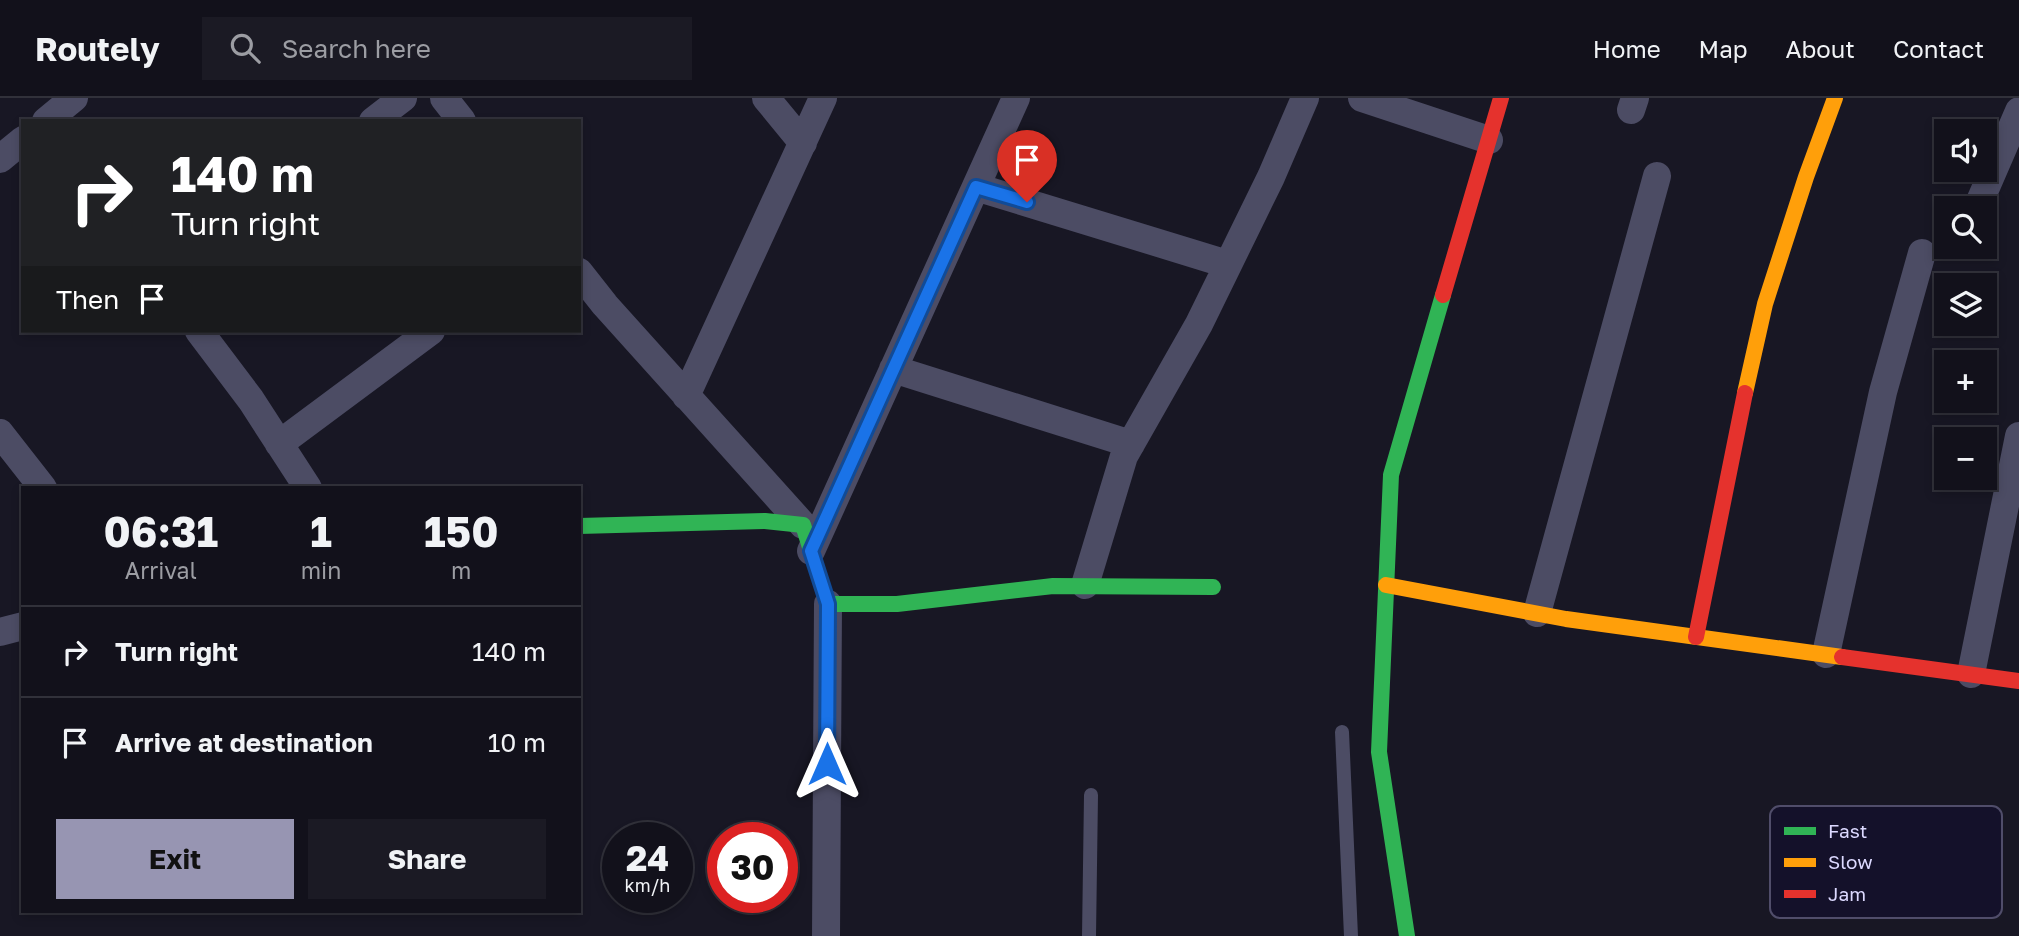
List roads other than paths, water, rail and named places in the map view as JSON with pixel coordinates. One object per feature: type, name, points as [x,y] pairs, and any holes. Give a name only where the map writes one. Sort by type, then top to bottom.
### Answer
[{"type":"street","points":[[48,119],[74,98]]},
{"type":"street","points":[[376,119],[403,98]]},
{"type":"street","points":[[444,98],[460,119]]},
{"type":"street","points":[[766,98],[803,143]]},
{"type":"street","points":[[686,396],[823,98]]},
{"type":"street","points":[[807,538],[894,369],[1016,98]]},
{"type":"street","points":[[1085,585],[1124,456],[1199,324],[1271,177],[1305,98]]},
{"type":"street","points":[[1362,98],[1489,140]]},
{"type":"street","points":[[1407,936],[1379,752],[1391,475],[1501,98]]},
{"type":"street","points":[[1696,637],[1765,304],[1835,98]]},
{"type":"street","points":[[1983,196],[2017,123]]},
{"type":"street","points":[[0,159],[21,142]]},
{"type":"street","points":[[1537,613],[1657,176]]},
{"type":"street","points":[[976,187],[1227,264]]},
{"type":"street","points":[[1826,654],[1883,392],[1922,253]]},
{"type":"street","points":[[581,274],[807,538],[828,604],[826,936]]},
{"type":"street","points":[[201,333],[251,400],[306,486]]},
{"type":"street","points":[[279,443],[429,333]]},
{"type":"street","points":[[894,369],[1131,444]]},
{"type":"street","points":[[0,433],[41,486]]},
{"type":"street","points":[[1970,674],[2019,436]]},
{"type":"street","points":[[581,526],[765,521],[807,538]]},
{"type":"street","points":[[1386,585],[1537,613],[2019,681]]},
{"type":"street","points":[[828,604],[897,604],[1053,586],[1213,587]]},
{"type":"street","points":[[0,632],[21,627]]},
{"type":"lane","points":[[1342,732],[1351,936]]},
{"type":"lane","points":[[1088,936],[1091,795]]}]
